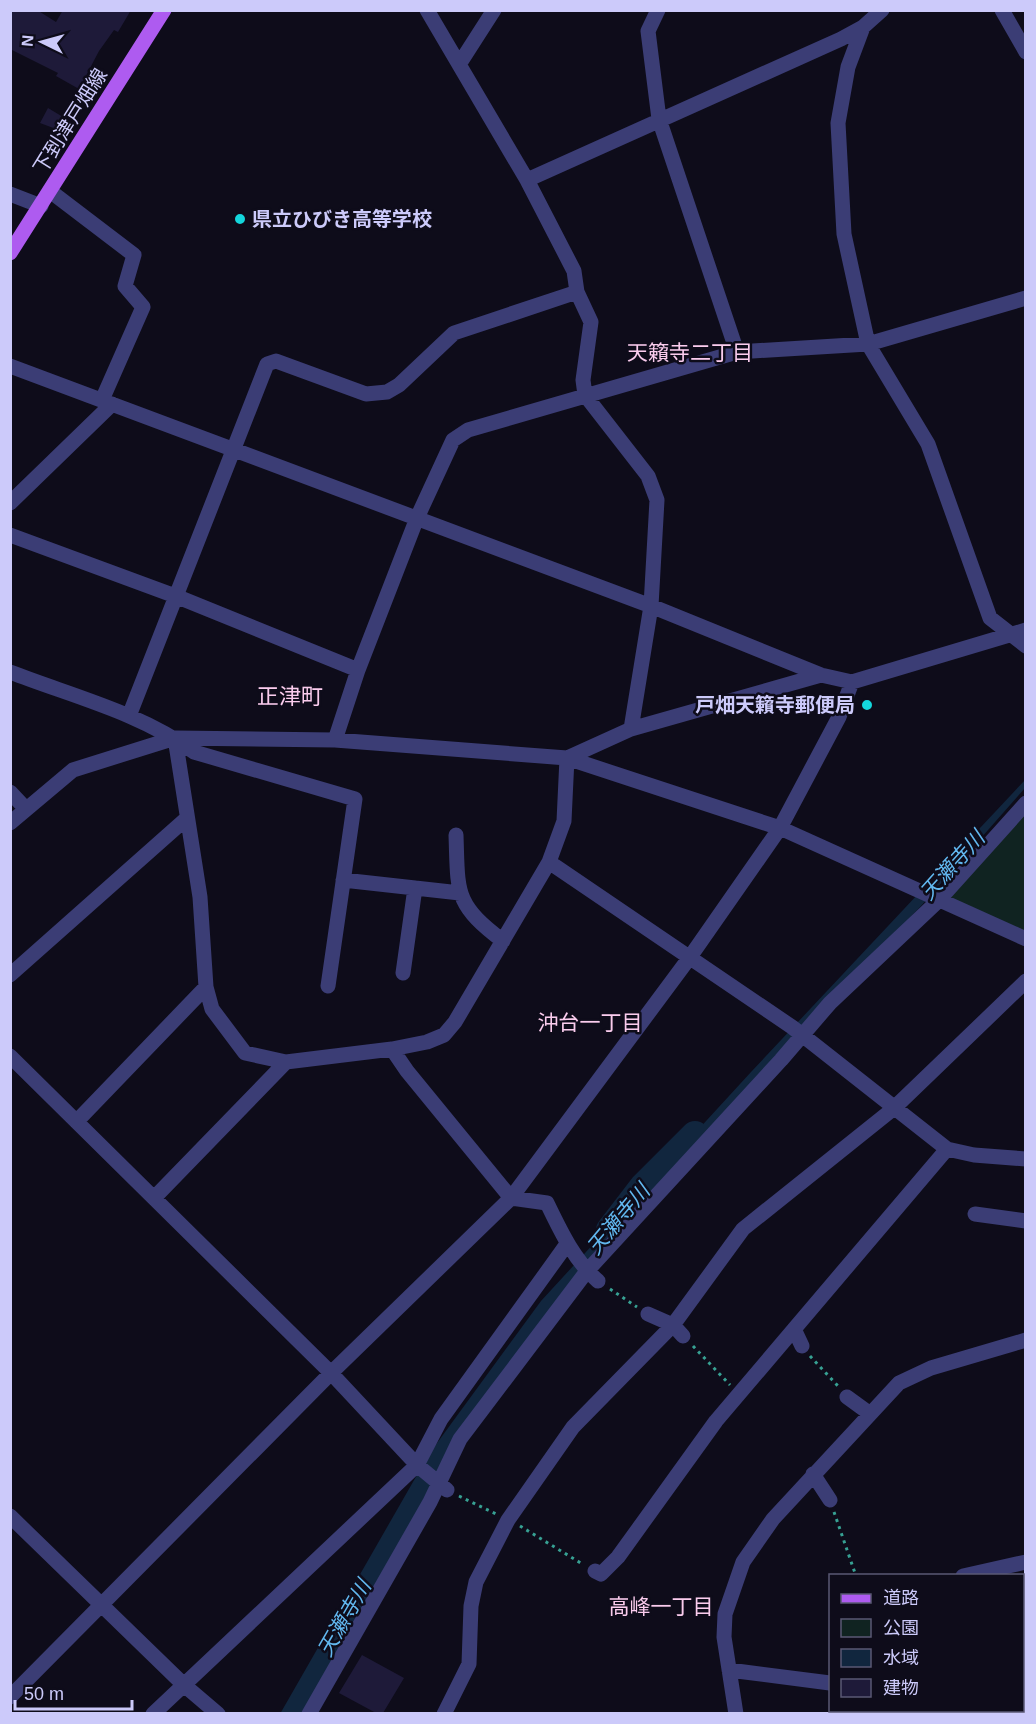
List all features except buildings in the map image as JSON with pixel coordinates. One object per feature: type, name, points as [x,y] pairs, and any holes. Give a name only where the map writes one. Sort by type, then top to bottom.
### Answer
[{"type":"main road","name":"下到津戸畑線","points":[[10,253],[164,10]]},
{"type":"street","points":[[427,10],[527,180],[574,271],[578,292],[591,322],[583,380],[585,395],[648,476],[657,500],[651,606],[631,729]]},
{"type":"street","points":[[460,63],[494,10]]},
{"type":"street","points":[[658,10],[648,31],[659,119],[737,352]]},
{"type":"street","points":[[527,180],[841,39],[863,27],[882,10]]},
{"type":"street","points":[[1008,12],[1026,52]]},
{"type":"street","points":[[863,27],[848,67],[838,123],[844,234],[868,344],[928,444],[990,618],[1018,632],[1026,645]]},
{"type":"street","points":[[10,503],[107,402],[143,307],[125,286],[134,255],[50,191]]},
{"type":"street","points":[[10,194],[41,206]]},
{"type":"street","points":[[129,716],[178,597],[267,364],[276,361],[366,394],[387,392],[399,385],[454,333],[578,292]]},
{"type":"street","points":[[335,740],[358,670],[417,518],[453,440],[468,430],[491,421],[737,352],[868,344],[1026,298]]},
{"type":"street","points":[[10,366],[651,606],[821,675],[852,682],[1018,632]]},
{"type":"street","points":[[10,535],[178,597],[358,670]]},
{"type":"street","points":[[10,672],[129,716],[175,738],[194,752],[355,799],[328,986]]},
{"type":"street","points":[[567,758],[631,729],[821,675]]},
{"type":"street","points":[[10,1697],[102,1607],[331,1374],[511,1198],[690,957],[780,828],[839,717],[852,682]]},
{"type":"street","points":[[175,738],[200,897],[206,987],[212,1009],[245,1053],[286,1062],[393,1049],[427,1042],[444,1035],[455,1022],[549,862],[564,821],[567,758]]},
{"type":"street","points":[[10,823],[73,770],[175,738],[335,740],[567,758],[780,828],[1026,939]]},
{"type":"street","points":[[10,792],[26,809]]},
{"type":"street","points":[[309,1713],[430,1502],[442,1486],[460,1439],[592,1276],[781,1060],[796,1031],[936,900],[1026,803]]},
{"type":"street","points":[[10,975],[187,818]]},
{"type":"street","points":[[456,835],[462,901],[482,926],[503,941]]},
{"type":"street","points":[[549,862],[796,1031],[947,1149],[974,1155],[1026,1159]]},
{"type":"street","points":[[343,880],[460,892]]},
{"type":"street","points":[[403,973],[415,888]]},
{"type":"street","points":[[444,1713],[469,1664],[476,1582],[508,1520],[573,1426],[678,1330],[743,1229],[893,1109],[1026,981]]},
{"type":"street","points":[[77,1121],[206,987]]},
{"type":"street","points":[[393,1049],[407,1071],[511,1198],[547,1203],[567,1244],[592,1276]]},
{"type":"street","points":[[10,1056],[155,1197],[331,1374],[417,1465],[442,1486]]},
{"type":"street","points":[[155,1197],[286,1062]]},
{"type":"street","points":[[595,1571],[601,1574],[618,1557],[736,1394],[947,1149]]},
{"type":"street","points":[[975,1214],[1026,1221]]},
{"type":"street","points":[[153,1713],[417,1465],[441,1419],[567,1244]]},
{"type":"street","points":[[648,1314],[678,1330]]},
{"type":"street","points":[[794,1329],[801,1346]]},
{"type":"street","points":[[736,1713],[724,1637],[725,1614],[743,1562],[773,1520],[899,1383],[920,1373],[1026,1340]]},
{"type":"street","points":[[847,1396],[869,1413]]},
{"type":"street","points":[[813,1474],[830,1500]]},
{"type":"street","points":[[11,1517],[183,1685],[219,1713]]},
{"type":"street","points":[[968,1574],[1026,1562]]},
{"type":"street","points":[[729,1670],[829,1683]]},
{"type":"path","points":[[592,1276],[648,1314]]},
{"type":"path","points":[[678,1330],[736,1394]]},
{"type":"path","points":[[801,1346],[847,1396]]},
{"type":"path","points":[[442,1486],[508,1520],[595,1571]]},
{"type":"path","points":[[830,1500],[856,1574]]},
{"type":"green space","points":[[1025,805],[1025,935],[944,900]]},
{"type":"water","points":[[1025,780],[1025,788],[921,906],[786,1046],[563,1293],[414,1517],[303,1713],[280,1714],[429,1454],[541,1301],[751,1072]]},
{"type":"waterway","name":"天瀬寺川","points":[[610,1230],[643,1187],[695,1135]]},
{"type":"place","name":"県立ひびき高等学校","points":[[240,219]]},
{"type":"place","name":"戸畑天籟寺郵便局","points":[[867,705]]},
{"type":"district","name":"天籟寺二丁目","points":[[690,352]]},
{"type":"district","name":"正津町","points":[[290,696]]},
{"type":"district","name":"沖台一丁目","points":[[590,1022]]},
{"type":"district","name":"高峰一丁目","points":[[661,1606]]}]
